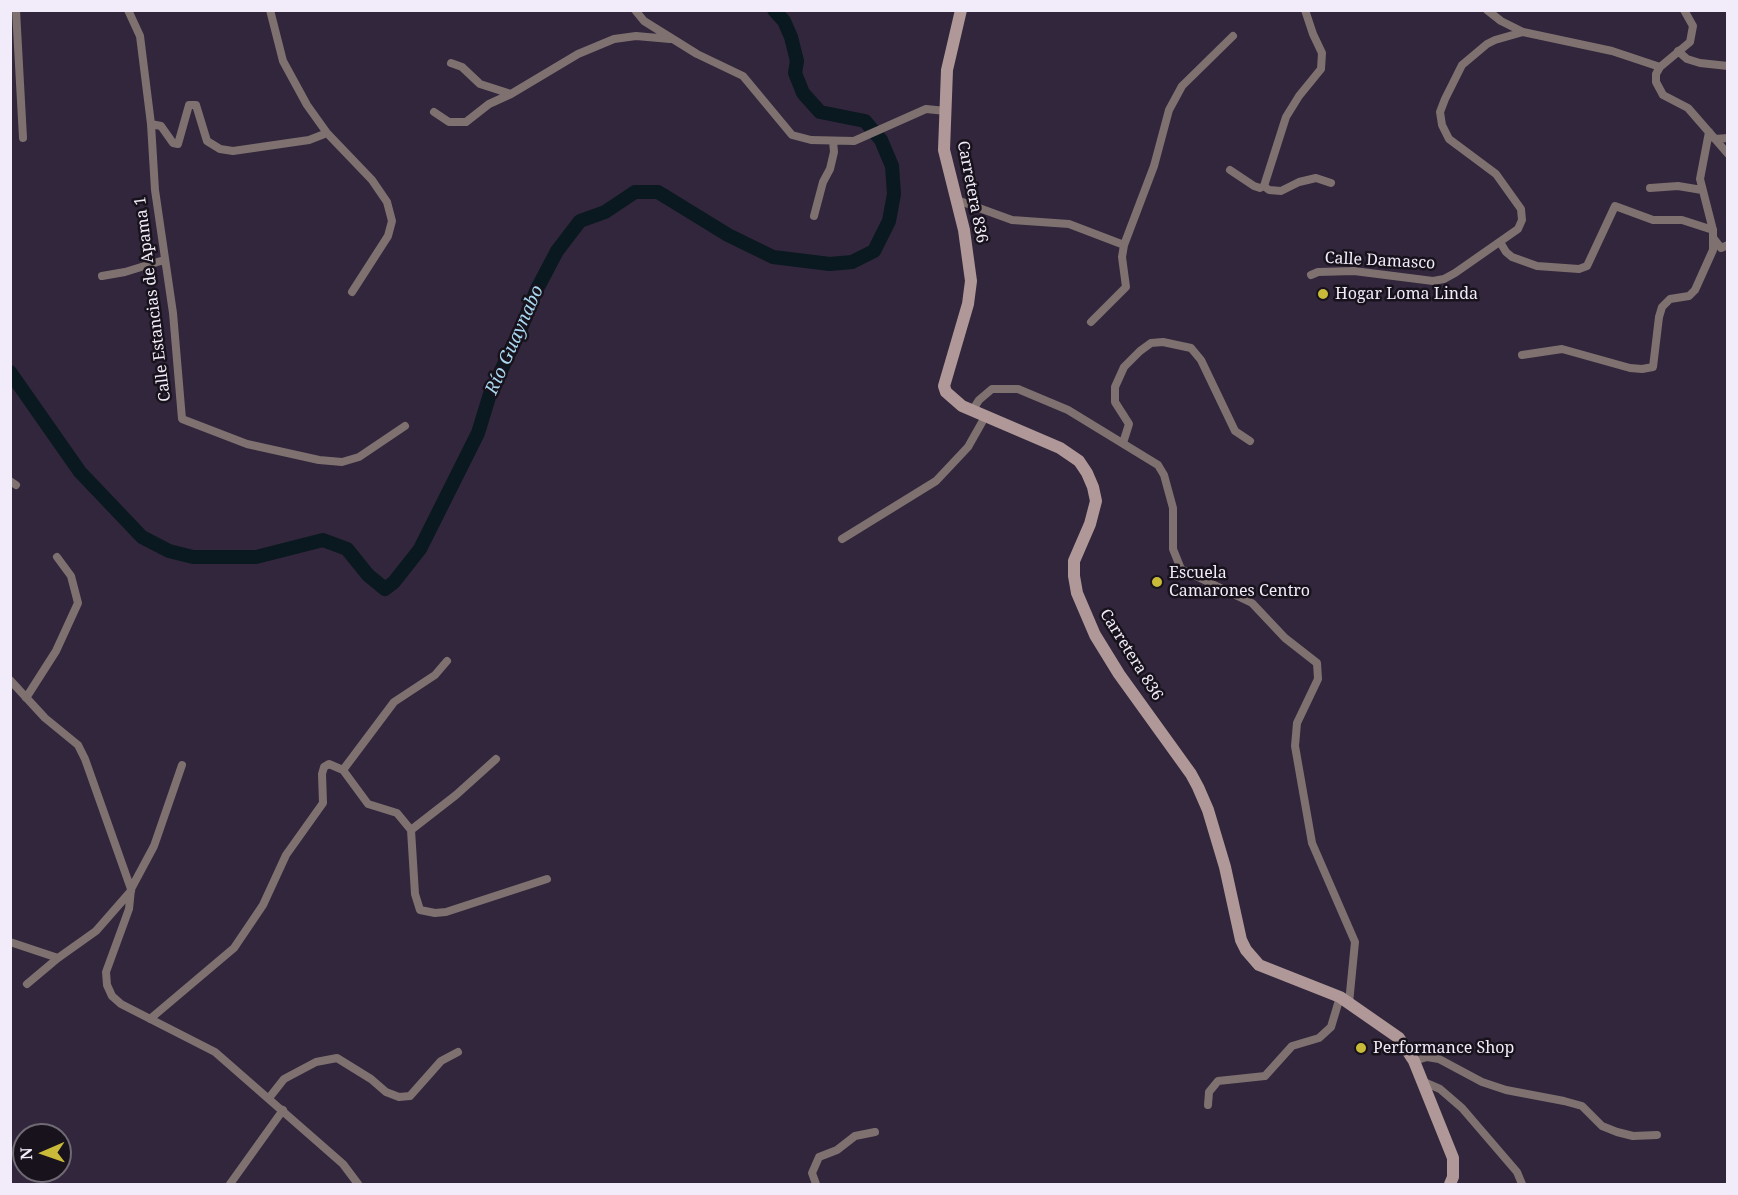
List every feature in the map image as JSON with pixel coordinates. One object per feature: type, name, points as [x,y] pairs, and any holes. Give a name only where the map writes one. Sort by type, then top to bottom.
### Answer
[{"type":"street","points":[[16,10],[23,138]]},
{"type":"street","name":"Calle Estancias de Apama 1","points":[[128,10],[140,36],[151,124],[155,189],[173,313],[182,419],[247,444],[319,460],[342,462],[359,457],[405,426]]},
{"type":"street","points":[[270,10],[283,61],[308,105],[327,133],[372,180],[387,202],[392,221],[388,236],[352,291]]},
{"type":"street","points":[[635,10],[644,21],[673,40],[743,76],[792,135],[811,140],[854,141],[929,109],[946,111]]},
{"type":"street","name":"Carretera 836","points":[[961,10],[947,70],[944,150],[964,230],[971,288],[944,386],[953,399],[972,411],[1060,448],[1079,461],[1087,473],[1096,501],[1090,524],[1074,561],[1077,593],[1095,635],[1119,674],[1198,787],[1208,810],[1225,867],[1241,939],[1246,950],[1259,965],[1345,1000],[1399,1038],[1424,1082],[1453,1158],[1454,1166],[1450,1185]]},
{"type":"street","points":[[1264,186],[1286,117],[1299,96],[1321,69],[1322,53],[1305,10]]},
{"type":"street","points":[[1487,10],[1501,21],[1523,32],[1612,51],[1660,67]]},
{"type":"street","points":[[1684,10],[1693,26],[1690,42],[1660,67],[1656,74],[1659,90],[1663,95],[1688,108],[1728,154]]},
{"type":"street","name":"Calle Damasco","points":[[1311,275],[1318,272],[1346,271],[1433,281],[1455,273],[1518,229],[1522,220],[1521,209],[1496,174],[1449,139],[1442,125],[1440,112],[1462,65],[1487,44],[1523,32]]},
{"type":"street","points":[[434,112],[448,122],[466,122],[489,104],[511,94],[578,54],[614,39],[636,36],[673,40]]},
{"type":"street","points":[[1091,322],[1126,287],[1122,257],[1124,245],[1154,166],[1169,110],[1182,86],[1233,36]]},
{"type":"street","points":[[1678,51],[1687,59],[1700,63],[1728,66]]},
{"type":"street","points":[[451,63],[462,67],[480,84],[511,94]]},
{"type":"street","points":[[151,124],[161,126],[173,143],[177,144],[189,105],[196,105],[207,141],[220,149],[233,151],[309,140],[327,133]]},
{"type":"street","points":[[1522,355],[1562,349],[1630,368],[1653,367],[1662,307],[1670,299],[1689,296],[1695,290],[1713,250],[1709,209],[1700,179],[1709,132]]},
{"type":"street","points":[[1715,139],[1728,138]]},
{"type":"street","points":[[814,216],[823,182],[830,169],[834,152],[832,141]]},
{"type":"street","points":[[1230,170],[1254,186],[1260,188],[1264,186]]},
{"type":"street","points":[[1264,186],[1269,190],[1281,191],[1299,182],[1316,178],[1331,183]]},
{"type":"street","points":[[1650,188],[1678,186],[1702,190]]},
{"type":"street","points":[[957,200],[1012,220],[1069,224],[1124,245]]},
{"type":"street","points":[[1500,242],[1512,257],[1537,266],[1579,269],[1587,266],[1615,206],[1653,220],[1682,220],[1713,235],[1721,249],[1728,245]]},
{"type":"street","points":[[102,276],[165,260]]},
{"type":"street","points":[[1123,443],[1129,424],[1115,402],[1115,387],[1124,367],[1140,351],[1151,343],[1163,342],[1191,348],[1201,360],[1235,431],[1250,441]]},
{"type":"street","points":[[972,411],[979,400],[992,389],[1018,390],[1068,410],[1158,465],[1164,475],[1173,508],[1173,549],[1181,569],[1252,603],[1285,638],[1317,663],[1318,679],[1297,723],[1295,746],[1312,843],[1355,942],[1345,1000],[1331,1027],[1319,1038],[1292,1046],[1265,1076],[1218,1081],[1209,1092],[1208,1105]]},
{"type":"street","points":[[842,538],[936,481],[968,447],[985,417]]},
{"type":"street","points":[[26,698],[56,651],[78,603],[71,576],[57,557]]},
{"type":"street","points":[[343,770],[394,702],[435,675],[447,661]]},
{"type":"street","points":[[10,680],[45,718],[78,745],[132,890],[129,909],[106,972],[106,985],[112,996],[122,1004],[215,1052],[343,1164],[358,1185]]},
{"type":"street","points":[[411,830],[456,795],[496,759]]},
{"type":"street","points":[[150,1019],[234,948],[264,905],[286,855],[323,803],[324,767],[329,764],[343,770],[368,804],[397,813],[411,830],[415,894],[420,910],[425,913],[446,912],[548,879]]},
{"type":"street","points":[[27,984],[96,931],[132,890],[154,846],[183,765]]},
{"type":"street","points":[[10,942],[58,958]]},
{"type":"street","points":[[269,1098],[284,1080],[316,1062],[337,1058],[371,1079],[386,1092],[399,1097],[410,1096],[441,1061],[458,1052]]},
{"type":"street","points":[[1414,1061],[1427,1057],[1439,1059],[1482,1082],[1506,1090],[1564,1101],[1581,1107],[1602,1126],[1617,1132],[1633,1136],[1657,1135]]},
{"type":"street","points":[[1424,1082],[1440,1089],[1462,1108],[1517,1172],[1522,1185]]},
{"type":"street","points":[[230,1185],[283,1110]]},
{"type":"street","points":[[816,1185],[812,1173],[819,1157],[837,1150],[855,1136],[875,1132]]},
{"type":"waterway","name":"Río Guaynabo","points":[[10,372],[80,472],[142,537],[169,551],[193,557],[256,557],[323,540],[347,549],[368,575],[385,589],[394,582],[420,549],[478,433],[490,394],[536,291],[557,251],[580,221],[605,212],[635,192],[658,192],[728,235],[773,257],[830,264],[852,262],[874,251],[889,221],[894,194],[892,166],[881,140],[865,121],[820,112],[803,93],[795,73],[797,61],[791,37],[784,21],[774,10]]},
{"type":"place","name":"Hogar Loma Linda","points":[[1323,294]]},
{"type":"place","name":"Escuela Camarones Centro","points":[[1157,582]]},
{"type":"place","name":"Performance Shop","points":[[1361,1048]]}]
